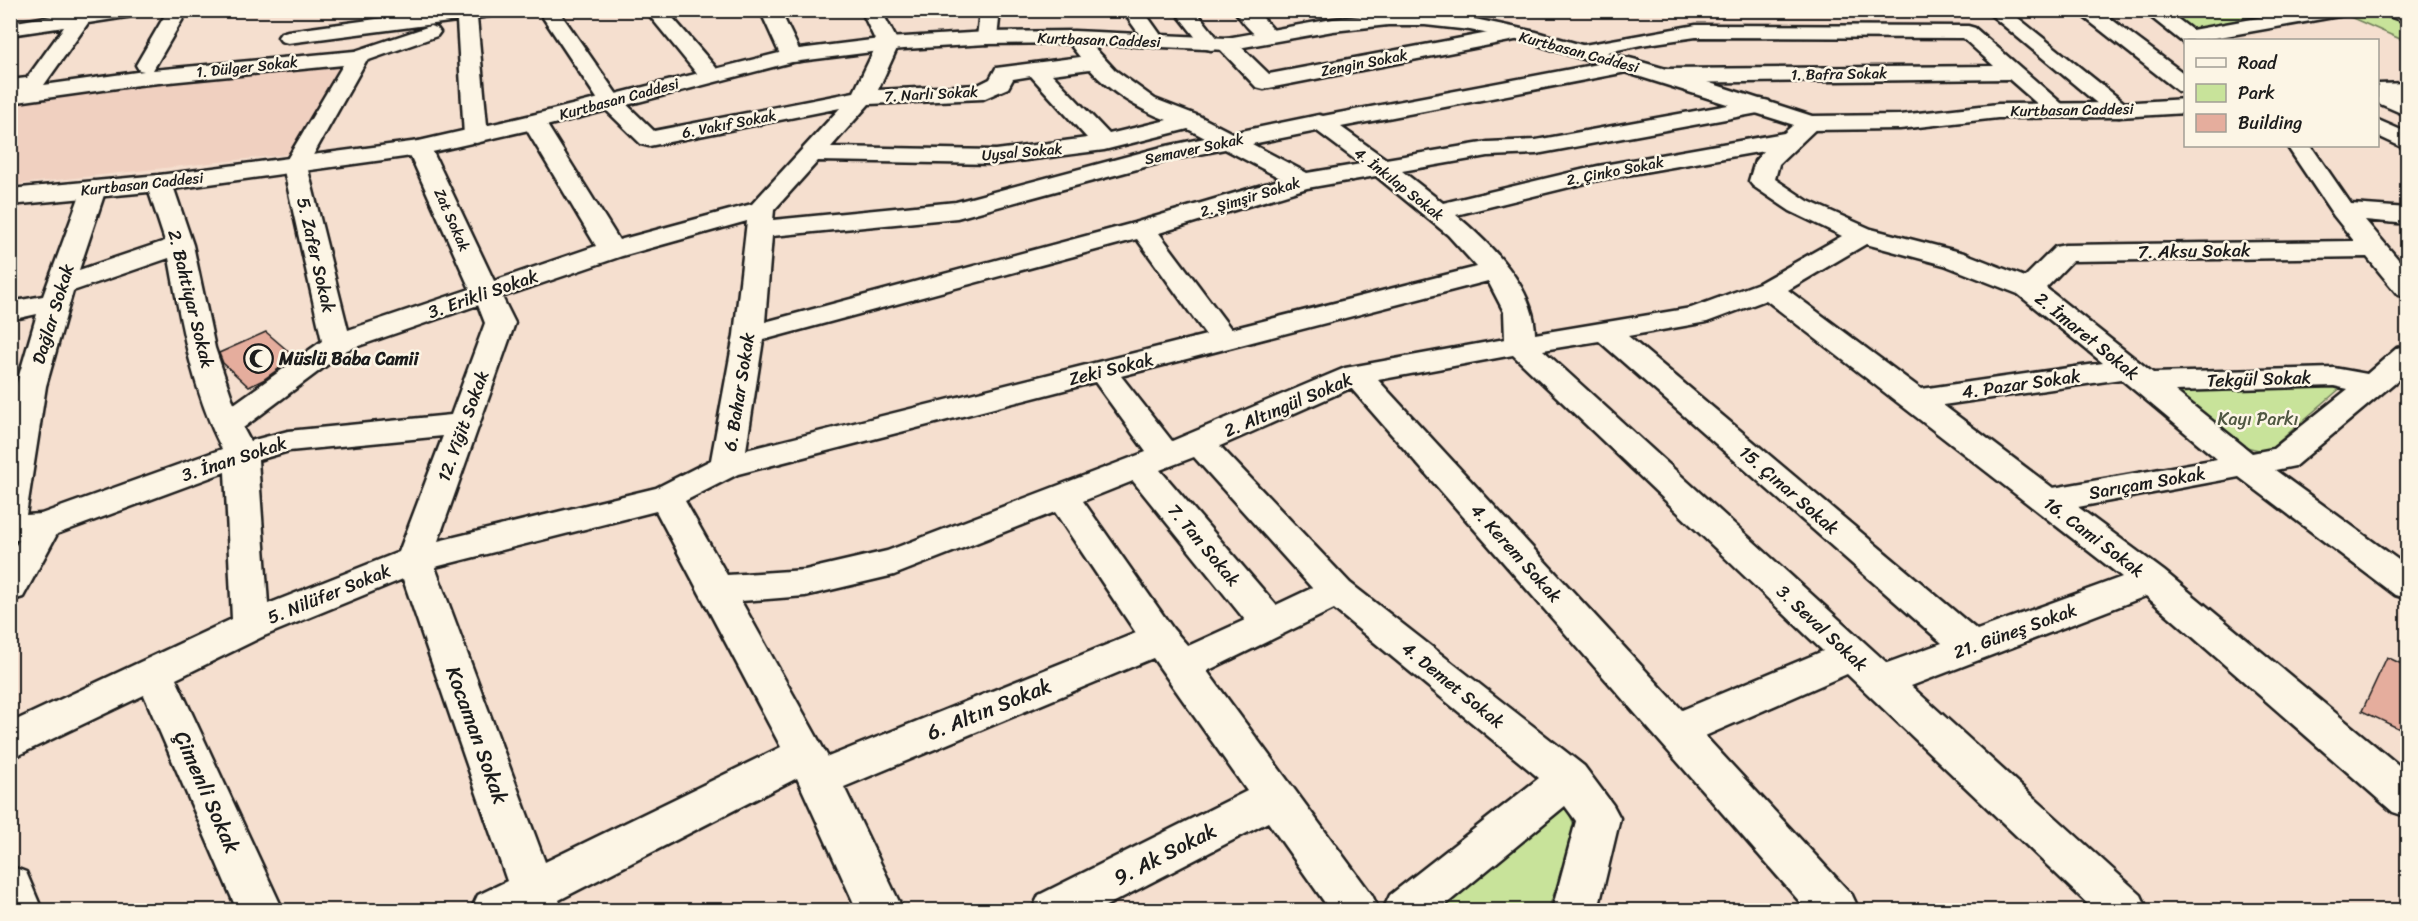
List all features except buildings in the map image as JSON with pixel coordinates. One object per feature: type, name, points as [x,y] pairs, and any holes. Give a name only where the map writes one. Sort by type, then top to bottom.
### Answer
[{"type":"street","points":[[10,29],[81,16],[133,10]]},
{"type":"street","points":[[147,65],[178,10]]},
{"type":"street","points":[[272,64],[291,28],[467,17],[494,10]]},
{"type":"street","points":[[548,10],[610,101]]},
{"type":"street","points":[[654,10],[710,75]]},
{"type":"street","points":[[770,10],[790,56]]},
{"type":"street","points":[[761,219],[863,97],[888,44],[871,10]]},
{"type":"street","points":[[987,38],[990,10]]},
{"type":"street","points":[[1132,10],[1154,41]]},
{"type":"street","points":[[1184,10],[1219,44]]},
{"type":"street","points":[[1244,10],[1268,35]]},
{"type":"street","points":[[1682,10],[1696,31]]},
{"type":"street","points":[[1742,10],[1762,31]]},
{"type":"street","points":[[1995,10],[2119,110]]},
{"type":"street","points":[[2085,10],[2184,84]]},
{"type":"street","points":[[2152,10],[2190,39],[2339,10]]},
{"type":"street","points":[[2390,10],[2408,17]]},
{"type":"street","name":"Kurtbasan Caddesi","points":[[10,196],[159,183],[419,148],[534,122],[790,56],[888,44],[987,38],[1074,37],[1219,44],[1268,35],[1421,15],[1470,24],[1513,24],[1584,51],[1761,106],[1802,131],[1998,111],[2119,110],[2184,106]]},
{"type":"street","points":[[10,87],[34,83],[81,16]]},
{"type":"street","points":[[467,17],[476,136]]},
{"type":"street","name":"1. Dülger Sokak","points":[[10,96],[138,78],[358,57],[467,17]]},
{"type":"street","name":"Zengin Sokak","points":[[1219,44],[1264,82],[1513,24]]},
{"type":"street","points":[[1584,51],[1696,31],[1968,32],[2058,110]]},
{"type":"street","points":[[1074,37],[1107,75],[1148,104],[1191,121],[1304,181]]},
{"type":"street","points":[[295,166],[358,57]]},
{"type":"street","name":"7. Narlı Sokak","points":[[863,97],[983,92],[1000,83],[1004,73],[1096,62]]},
{"type":"street","name":"Semaver Sokak","points":[[761,219],[957,210],[1171,152],[1319,122],[1629,65]]},
{"type":"street","points":[[1036,69],[1104,142]]},
{"type":"street","name":"1. Bafra Sokak","points":[[1665,76],[2014,72]]},
{"type":"street","points":[[2379,93],[2407,94]]},
{"type":"street","name":"6. Vakıf Sokak","points":[[610,101],[649,139],[863,97]]},
{"type":"street","name":"2. Şimşir Sokak","points":[[749,335],[1143,229],[1304,181],[1488,150],[1536,147],[1761,106]]},
{"type":"street","name":"Uysal Sokak","points":[[814,154],[996,157],[1104,142],[1191,121]]},
{"type":"street","points":[[534,122],[612,250]]},
{"type":"street","name":"4. İnkılap Sokak","points":[[1319,122],[1438,212],[1496,271],[1519,310],[1520,345]]},
{"type":"street","points":[[2379,128],[2408,143]]},
{"type":"street","name":"2. Çinko Sokak","points":[[1438,212],[1598,173],[1802,131]]},
{"type":"street","name":"2. İmaret Sokak","points":[[1802,131],[1767,161],[1762,181],[1799,206],[1862,236],[1954,258],[2029,289],[2247,466],[2408,586]]},
{"type":"street","points":[[2300,147],[2343,211],[2408,289]]},
{"type":"street","name":"Zat Sokak","points":[[419,148],[485,293]]},
{"type":"street","name":"5. Zafer Sokak","points":[[295,166],[337,344]]},
{"type":"street","name":"2. Bahtiyar Sokak","points":[[159,183],[180,245],[200,348],[226,424],[241,454],[250,626]]},
{"type":"street","name":"Dağlar Sokak","points":[[10,513],[31,386],[58,294],[93,189]]},
{"type":"street","points":[[2343,211],[2408,216]]},
{"type":"street","name":"3. Erikli Sokak","points":[[226,424],[337,344],[612,250],[761,219]]},
{"type":"street","name":"6. Bahar Sokak","points":[[666,497],[727,466],[749,335],[761,219]]},
{"type":"street","points":[[1143,229],[1224,340]]},
{"type":"street","name":"2. Altıngül Sokak","points":[[717,589],[806,583],[894,562],[1168,455],[1356,375],[1697,316],[1769,289],[1862,236]]},
{"type":"street","points":[[10,311],[180,245]]},
{"type":"street","name":"7. Aksu Sokak","points":[[2029,289],[2065,253],[2374,249]]},
{"type":"street","name":"Zeki Sokak","points":[[727,466],[1496,271]]},
{"type":"street","name":"16. Cami Sokak","points":[[1769,289],[2151,580],[2408,799]]},
{"type":"street","name":"12. Yiğit Sokak","points":[[414,560],[500,323],[485,293]]},
{"type":"street","name":"15. Çınar Sokak","points":[[1606,332],[1972,647]]},
{"type":"street","name":"3. Seval Sokak","points":[[1520,345],[2125,910]]},
{"type":"street","name":"Tekgül Sokak","points":[[2136,376],[2334,377],[2396,370]]},
{"type":"street","name":"Tekgül Sokak","points":[[2247,466],[2283,458],[2396,370]]},
{"type":"street","points":[[1102,372],[1168,455]]},
{"type":"street","name":"4. Kerem Sokak","points":[[1356,375],[1836,910]]},
{"type":"street","name":"4. Pazar Sokak","points":[[1914,400],[2136,376]]},
{"type":"street","name":"3. İnan Sokak","points":[[27,527],[241,454],[288,441],[464,424]]},
{"type":"street","name":"4. Demet Sokak","points":[[1168,455],[1569,778],[1598,818],[1575,910]]},
{"type":"street","name":"7. Tan Sokak","points":[[1168,455],[1270,624]]},
{"type":"street","name":"Sarıçam Sokak","points":[[2046,501],[2247,466]]},
{"type":"street","points":[[1062,496],[1356,910]]},
{"type":"street","points":[[666,497],[813,766],[880,910]]},
{"type":"street","name":"5. Nilüfer Sokak","points":[[10,742],[250,626],[414,560],[666,497]]},
{"type":"street","points":[[10,588],[27,527]]},
{"type":"street","name":"Kocaman Sokak","points":[[414,560],[536,901]]},
{"type":"street","name":"21. Güneş Sokak","points":[[1865,669],[1972,647],[2151,580]]},
{"type":"street","points":[[1171,652],[1270,624],[1337,592]]},
{"type":"street","name":"6. Altın Sokak","points":[[494,910],[536,901],[813,766],[1171,652]]},
{"type":"street","points":[[1675,731],[1865,669]]},
{"type":"street","name":"Çimenli Sokak","points":[[154,673],[260,910]]},
{"type":"street","points":[[1406,910],[1569,778]]},
{"type":"street","name":"9. Ak Sokak","points":[[1055,910],[1276,797]]},
{"type":"street","points":[[10,886],[19,910]]},
{"type":"shaded area","points":[[340,62],[335,79],[289,154],[11,185],[10,100]]},
{"type":"green space","points":[[2163,11],[2308,11],[2189,31]]},
{"type":"green space","points":[[2381,11],[2407,20],[2407,42],[2348,16]]},
{"type":"green space","name":"Kayı Parkı","points":[[2343,386],[2267,452],[2238,445],[2174,391]]},
{"type":"green space","points":[[1564,802],[1577,831],[1548,910],[1425,910]]},
{"type":"place","name":"Müslü Baba Camii","points":[[258,359]]}]
